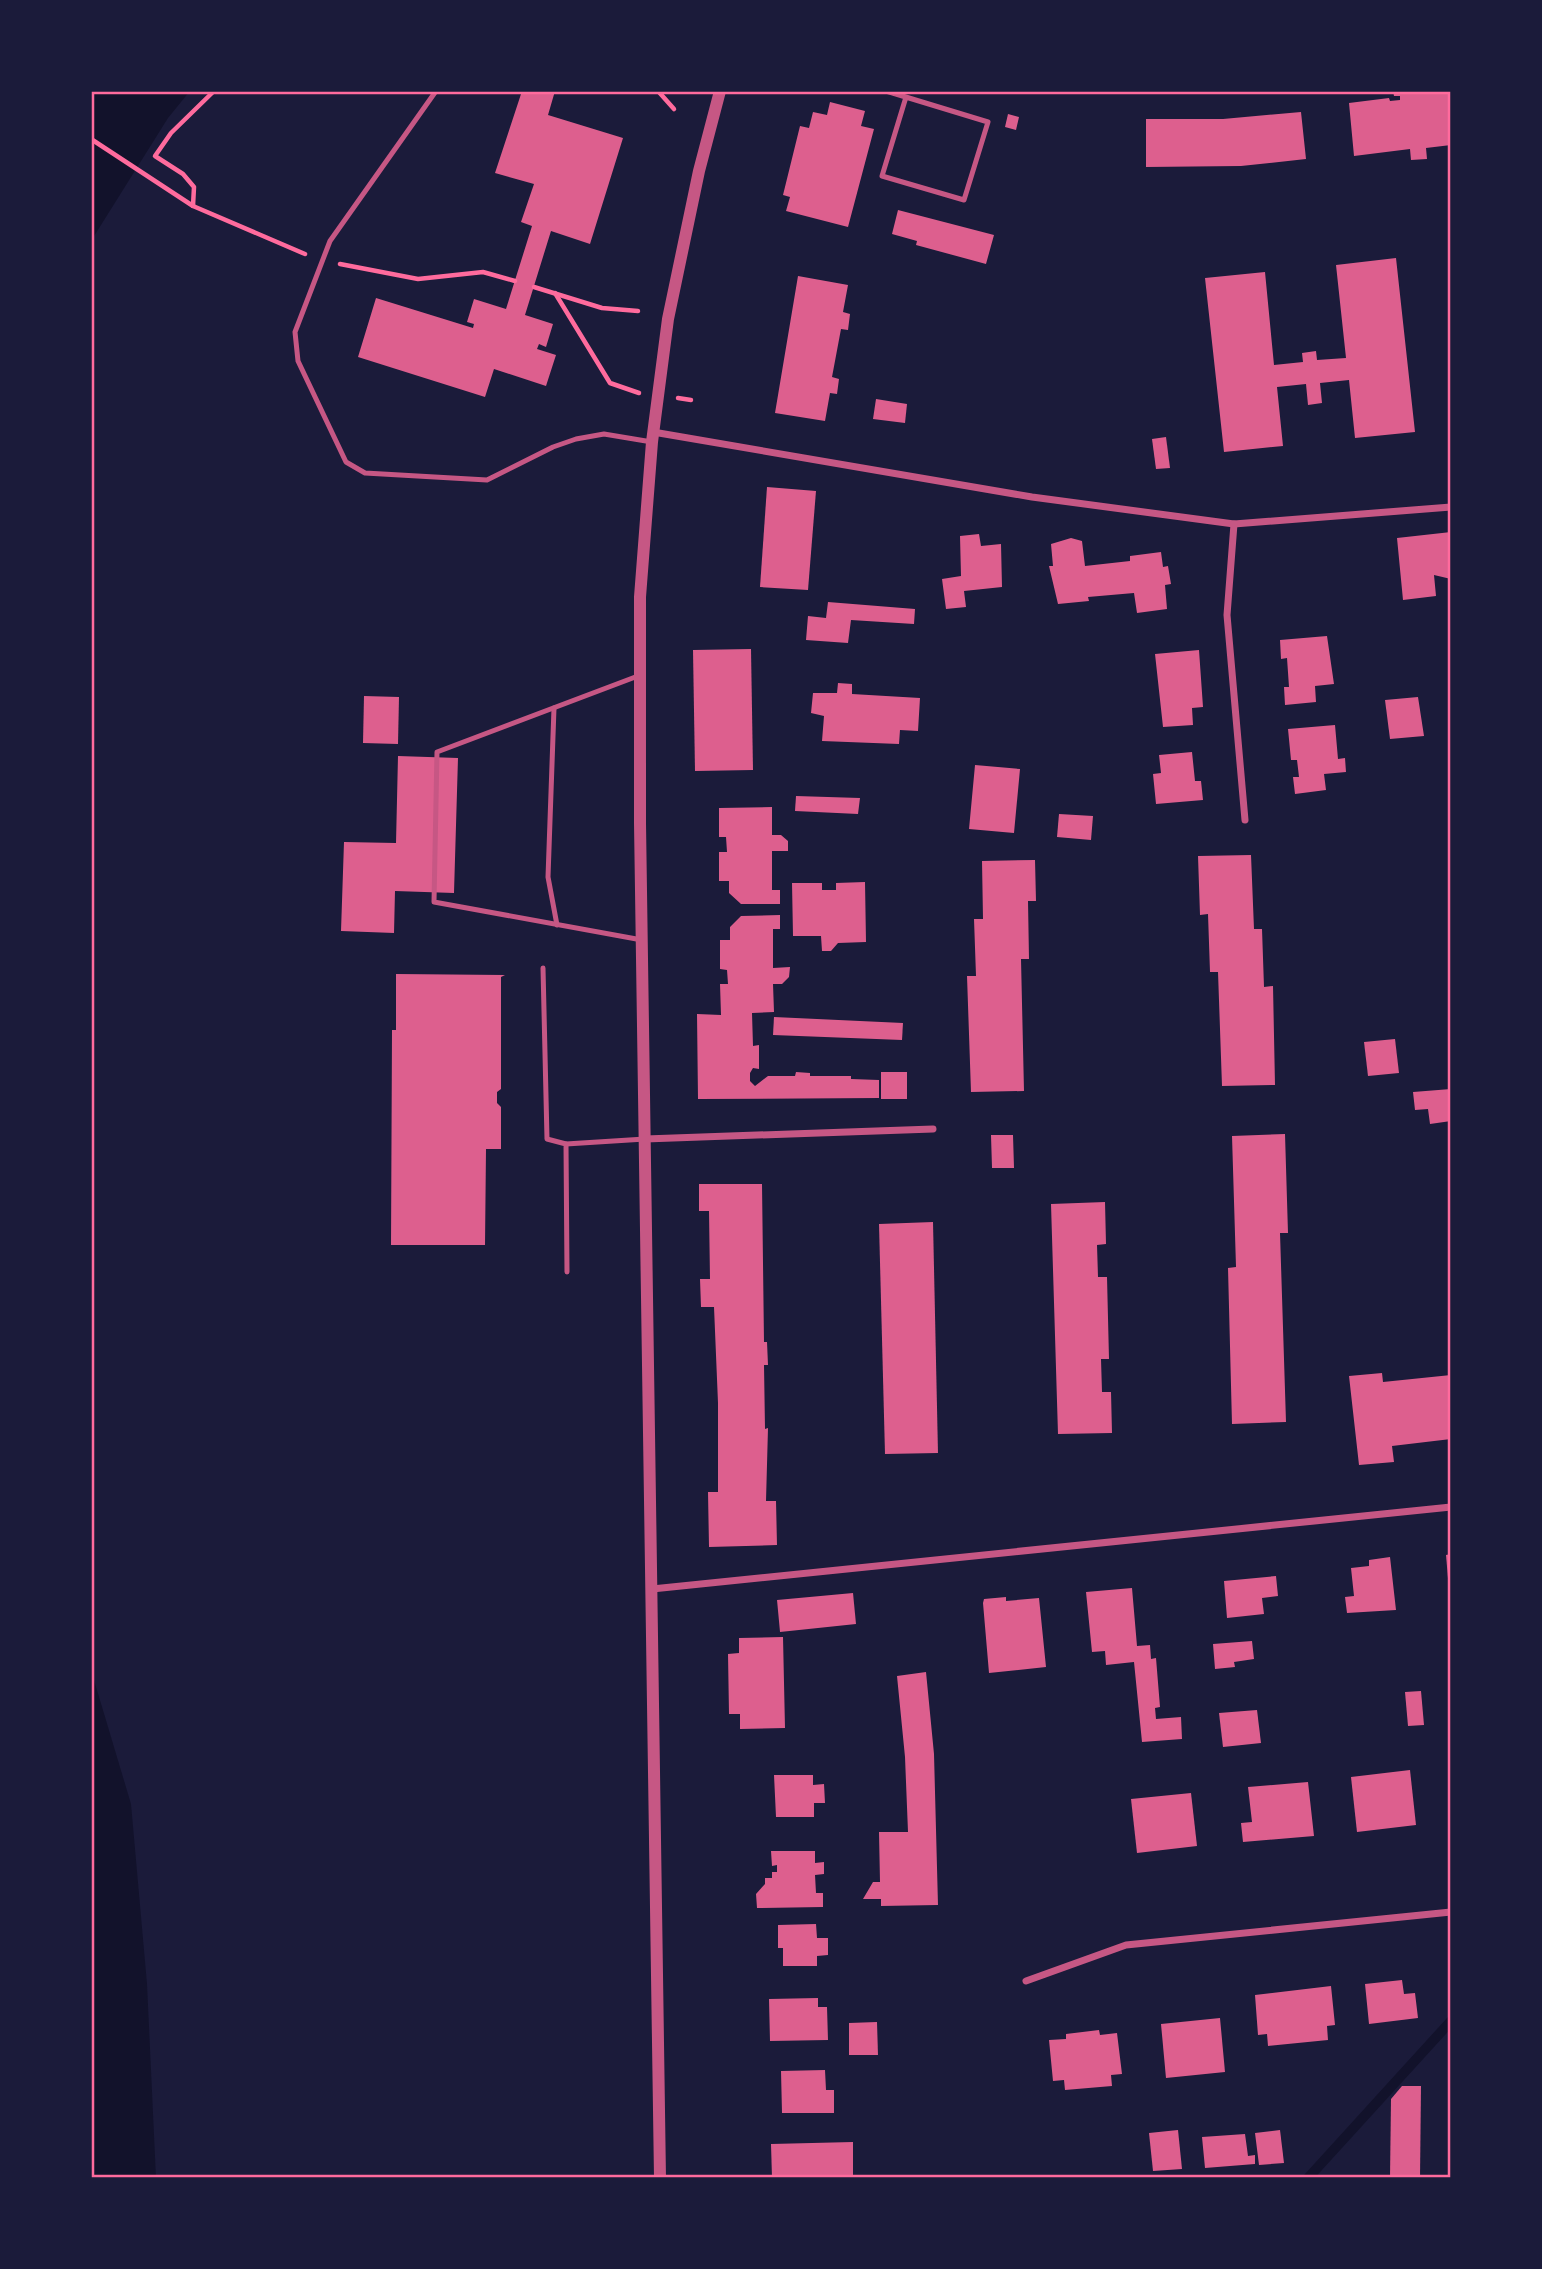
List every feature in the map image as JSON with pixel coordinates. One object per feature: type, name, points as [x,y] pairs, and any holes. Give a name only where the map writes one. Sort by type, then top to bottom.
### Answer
[{"type":"street","points":[[660,2178],[638,676],[640,583],[652,437],[668,319],[699,171],[720,91]]},
{"type":"street","points":[[652,437],[1032,497],[1234,524],[1451,506]]},
{"type":"street","points":[[1234,524],[1227,615],[1245,820]]},
{"type":"street","points":[[645,1139],[933,1129]]},
{"type":"street","points":[[652,1589],[1451,1507]]},
{"type":"street","points":[[1026,1980],[1126,1945],[1451,1912]]},
{"type":"lane","points":[[436,91],[330,241],[295,332],[298,361],[346,462],[365,473],[487,480],[553,447],[576,439],[604,434],[652,437]]},
{"type":"lane","points":[[886,91],[906,97],[988,122],[964,200],[882,176],[906,97]]},
{"type":"lane","points":[[638,676],[437,752],[434,902],[642,940]]},
{"type":"lane","points":[[554,708],[548,877],[557,925]]},
{"type":"lane","points":[[543,968],[547,1139],[566,1144],[645,1139]]},
{"type":"lane","points":[[566,1144],[567,1272]]},
{"type":"path","points":[[193,206],[194,187],[183,174],[155,156],[171,133],[214,91]]},
{"type":"path","points":[[658,91],[674,109]]},
{"type":"path","points":[[91,139],[173,194]]},
{"type":"path","points":[[534,287],[602,307],[638,311]]},
{"type":"path","points":[[555,293],[610,383],[628,391]]},
{"type":"shaded area","points":[[91,91],[190,91],[168,118],[91,241]]},
{"type":"shaded area","points":[[91,1670],[131,1804],[147,1984],[156,2178],[91,2178]]},
{"type":"building","points":[[522,91],[555,91],[548,115],[623,138],[590,244],[551,231],[525,315],[553,324],[546,347],[539,344],[537,349],[556,355],[546,386],[494,369],[485,397],[358,357],[376,298],[473,328],[474,324],[467,322],[474,299],[506,309],[532,226],[521,222],[534,184],[495,173]]},
{"type":"building","points":[[1393,91],[1450,91],[1451,145],[1426,148],[1427,159],[1411,160],[1410,149],[1354,156],[1349,103],[1389,98],[1390,101],[1400,100],[1400,96],[1394,96]]},
{"type":"building","points":[[830,102],[865,111],[861,126],[874,129],[848,227],[786,211],[790,197],[783,195],[800,126],[809,128],[813,112],[827,115]]},
{"type":"building","points":[[1301,112],[1306,159],[1241,166],[1146,167],[1146,119],[1223,119]]},
{"type":"building","points":[[1008,114],[1019,117],[1016,130],[1005,127]]},
{"type":"building","points":[[898,210],[994,235],[986,264],[916,245],[917,241],[892,234]]},
{"type":"building","points":[[1396,258],[1415,432],[1355,438],[1349,380],[1320,383],[1322,403],[1308,405],[1306,384],[1277,387],[1283,446],[1224,452],[1205,278],[1265,272],[1274,365],[1303,362],[1302,353],[1316,351],[1317,360],[1346,358],[1336,265]]},
{"type":"building","points":[[798,276],[848,285],[843,312],[850,314],[848,330],[841,329],[832,377],[839,379],[837,394],[830,393],[825,421],[775,413]]},
{"type":"building","points":[[876,399],[907,404],[905,423],[873,419]]},
{"type":"building","points":[[1166,437],[1170,468],[1156,469],[1152,439]]},
{"type":"building","points":[[767,487],[816,491],[808,590],[760,587]]},
{"type":"building","points":[[1451,532],[1451,579],[1434,575],[1436,596],[1403,600],[1397,538]]},
{"type":"building","points":[[979,534],[981,546],[1001,544],[1002,587],[964,591],[966,607],[946,609],[942,579],[961,576],[960,536]]},
{"type":"building","points":[[1071,538],[1082,541],[1085,566],[1130,561],[1130,556],[1161,552],[1163,567],[1168,566],[1171,584],[1165,585],[1167,609],[1137,613],[1134,593],[1088,597],[1089,601],[1058,604],[1049,566],[1053,566],[1051,544]]},
{"type":"building","points":[[828,602],[915,609],[914,624],[851,620],[848,643],[806,640],[808,616],[826,618]]},
{"type":"building","points":[[1327,636],[1334,684],[1315,686],[1316,702],[1285,705],[1284,687],[1289,687],[1287,658],[1281,659],[1280,640]]},
{"type":"building","points":[[751,649],[753,770],[695,771],[693,650]]},
{"type":"building","points":[[1199,650],[1203,707],[1192,708],[1193,725],[1163,727],[1155,654]]},
{"type":"building","points":[[838,683],[852,684],[852,694],[920,698],[918,731],[900,730],[899,744],[822,741],[824,716],[811,713],[813,693],[837,693]]},
{"type":"building","points":[[364,696],[399,697],[398,744],[363,743]]},
{"type":"building","points":[[1418,697],[1424,736],[1390,739],[1385,700]]},
{"type":"building","points":[[1335,725],[1338,759],[1345,758],[1346,772],[1324,774],[1326,790],[1295,794],[1293,777],[1299,777],[1297,760],[1291,760],[1288,729]]},
{"type":"building","points":[[1192,752],[1195,781],[1201,781],[1203,800],[1156,804],[1153,774],[1161,773],[1159,755]]},
{"type":"building","points":[[398,756],[458,758],[454,893],[395,891],[394,933],[341,931],[344,842],[396,843]]},
{"type":"building","points":[[975,765],[1020,769],[1014,833],[969,829]]},
{"type":"building","points":[[796,796],[860,798],[858,814],[795,811]]},
{"type":"building","points":[[772,807],[772,835],[781,835],[788,841],[788,851],[772,851],[772,890],[780,890],[780,904],[741,904],[729,893],[729,881],[719,881],[719,852],[727,852],[726,837],[719,837],[719,808]]},
{"type":"building","points":[[1059,814],[1093,816],[1091,840],[1057,837]]},
{"type":"building","points":[[1251,855],[1254,929],[1262,929],[1264,987],[1273,986],[1275,1085],[1222,1086],[1218,972],[1210,972],[1208,914],[1200,915],[1198,856]]},
{"type":"building","points":[[1035,860],[1036,901],[1028,901],[1029,959],[1021,959],[1024,1091],[971,1092],[967,976],[976,976],[974,919],[983,919],[982,861]]},
{"type":"building","points":[[865,882],[866,942],[838,943],[831,951],[822,951],[821,936],[793,936],[792,883],[822,883],[822,890],[836,890],[836,883]]},
{"type":"building","points":[[780,915],[780,929],[773,929],[773,968],[790,967],[789,977],[782,984],[773,984],[774,1012],[752,1013],[753,1046],[759,1045],[759,1069],[753,1068],[750,1081],[755,1086],[768,1076],[795,1076],[796,1072],[810,1073],[810,1076],[851,1076],[851,1079],[879,1080],[879,1098],[698,1099],[697,1014],[721,1015],[720,984],[728,984],[727,970],[720,969],[720,940],[730,940],[730,927],[741,916]]},
{"type":"building","points":[[396,974],[505,975],[501,977],[501,1089],[497,1092],[497,1103],[501,1107],[501,1149],[486,1149],[485,1245],[391,1245],[392,1030],[396,1030]]},
{"type":"building","points":[[774,1017],[903,1023],[902,1040],[773,1035]]},
{"type":"building","points":[[1395,1039],[1399,1073],[1368,1076],[1364,1042]]},
{"type":"building","points":[[881,1072],[907,1072],[907,1099],[881,1099]]},
{"type":"building","points":[[1451,1089],[1451,1121],[1430,1124],[1428,1109],[1415,1110],[1413,1092]]},
{"type":"building","points":[[1285,1134],[1288,1233],[1280,1233],[1286,1422],[1232,1424],[1228,1268],[1236,1267],[1232,1136]]},
{"type":"building","points":[[991,1135],[1013,1135],[1014,1168],[992,1168]]},
{"type":"building","points":[[699,1184],[762,1184],[764,1342],[767,1342],[768,1365],[764,1365],[765,1429],[768,1428],[766,1501],[776,1501],[777,1545],[709,1547],[708,1492],[718,1492],[718,1403],[714,1307],[701,1307],[700,1279],[710,1279],[709,1211],[699,1211]]},
{"type":"building","points":[[1105,1202],[1106,1244],[1097,1245],[1098,1277],[1107,1277],[1109,1359],[1101,1359],[1102,1392],[1111,1392],[1112,1433],[1058,1434],[1051,1204]]},
{"type":"building","points":[[933,1222],[938,1453],[885,1454],[879,1224]]},
{"type":"building","points":[[1382,1373],[1383,1382],[1451,1375],[1451,1439],[1392,1446],[1394,1462],[1359,1465],[1349,1376]]},
{"type":"building","points":[[1451,1554],[1451,1590],[1449,1590],[1446,1555]]},
{"type":"building","points":[[1390,1557],[1396,1610],[1347,1613],[1345,1597],[1354,1596],[1351,1568],[1369,1566],[1369,1560]]},
{"type":"building","points":[[1276,1576],[1278,1596],[1262,1598],[1264,1614],[1227,1618],[1224,1581]]},
{"type":"building","points":[[1132,1588],[1137,1646],[1150,1645],[1151,1659],[1156,1658],[1160,1707],[1155,1708],[1156,1719],[1181,1717],[1182,1739],[1142,1742],[1134,1662],[1106,1665],[1105,1651],[1092,1652],[1086,1592]]},
{"type":"building","points":[[853,1593],[856,1624],[780,1632],[777,1600]]},
{"type":"building","points":[[1006,1597],[1006,1601],[1039,1598],[1046,1667],[989,1673],[983,1603],[984,1599]]},
{"type":"building","points":[[783,1637],[785,1728],[740,1729],[740,1714],[729,1714],[728,1654],[739,1653],[739,1638]]},
{"type":"building","points":[[1252,1641],[1254,1659],[1234,1662],[1235,1667],[1215,1669],[1213,1644]]},
{"type":"building","points":[[926,1672],[934,1754],[938,1905],[881,1906],[881,1899],[863,1899],[873,1882],[880,1882],[879,1832],[908,1832],[905,1757],[897,1676]]},
{"type":"building","points":[[1421,1691],[1424,1725],[1408,1726],[1405,1692]]},
{"type":"building","points":[[1257,1710],[1261,1743],[1223,1747],[1219,1713]]},
{"type":"building","points":[[1410,1770],[1416,1825],[1357,1832],[1351,1777]]},
{"type":"building","points":[[774,1775],[813,1775],[813,1785],[824,1784],[825,1803],[814,1803],[814,1817],[776,1817]]},
{"type":"building","points":[[1308,1782],[1314,1836],[1243,1842],[1241,1823],[1252,1822],[1248,1787]]},
{"type":"building","points":[[1191,1793],[1197,1846],[1137,1853],[1131,1799]]},
{"type":"building","points":[[771,1851],[815,1851],[815,1863],[824,1862],[824,1874],[815,1875],[816,1893],[823,1893],[823,1907],[757,1908],[756,1894],[765,1884],[765,1878],[772,1878],[772,1872],[777,1872],[777,1865],[772,1866]]},
{"type":"building","points":[[816,1924],[817,1938],[828,1938],[828,1955],[817,1956],[817,1966],[783,1966],[783,1948],[778,1948],[778,1925]]},
{"type":"building","points":[[1402,1980],[1404,1994],[1415,1993],[1418,2018],[1369,2024],[1365,1984]]},
{"type":"building","points":[[1331,1986],[1335,2025],[1327,2026],[1328,2040],[1268,2046],[1267,2034],[1258,2035],[1255,1995]]},
{"type":"building","points":[[818,1998],[818,2007],[827,2007],[828,2040],[770,2041],[769,1999]]},
{"type":"building","points":[[1220,2018],[1225,2072],[1166,2078],[1161,2024]]},
{"type":"building","points":[[877,2022],[878,2055],[849,2055],[849,2023]]},
{"type":"building","points":[[1099,2030],[1100,2035],[1117,2033],[1122,2074],[1111,2075],[1112,2086],[1065,2090],[1064,2080],[1053,2081],[1049,2040],[1066,2039],[1066,2034]]},
{"type":"building","points":[[825,2070],[826,2090],[834,2090],[834,2113],[782,2113],[781,2071]]},
{"type":"building","points":[[1402,2086],[1421,2086],[1420,2178],[1390,2178],[1391,2099]]},
{"type":"building","points":[[1178,2130],[1182,2169],[1153,2171],[1149,2133]]},
{"type":"building","points":[[1280,2130],[1284,2163],[1259,2165],[1255,2133]]},
{"type":"building","points":[[1245,2134],[1248,2156],[1255,2155],[1255,2164],[1205,2168],[1202,2137]]},
{"type":"building","points":[[853,2142],[853,2178],[772,2178],[771,2144]]},
{"type":"waterway","points":[[1308,2178],[1451,2021]]}]
